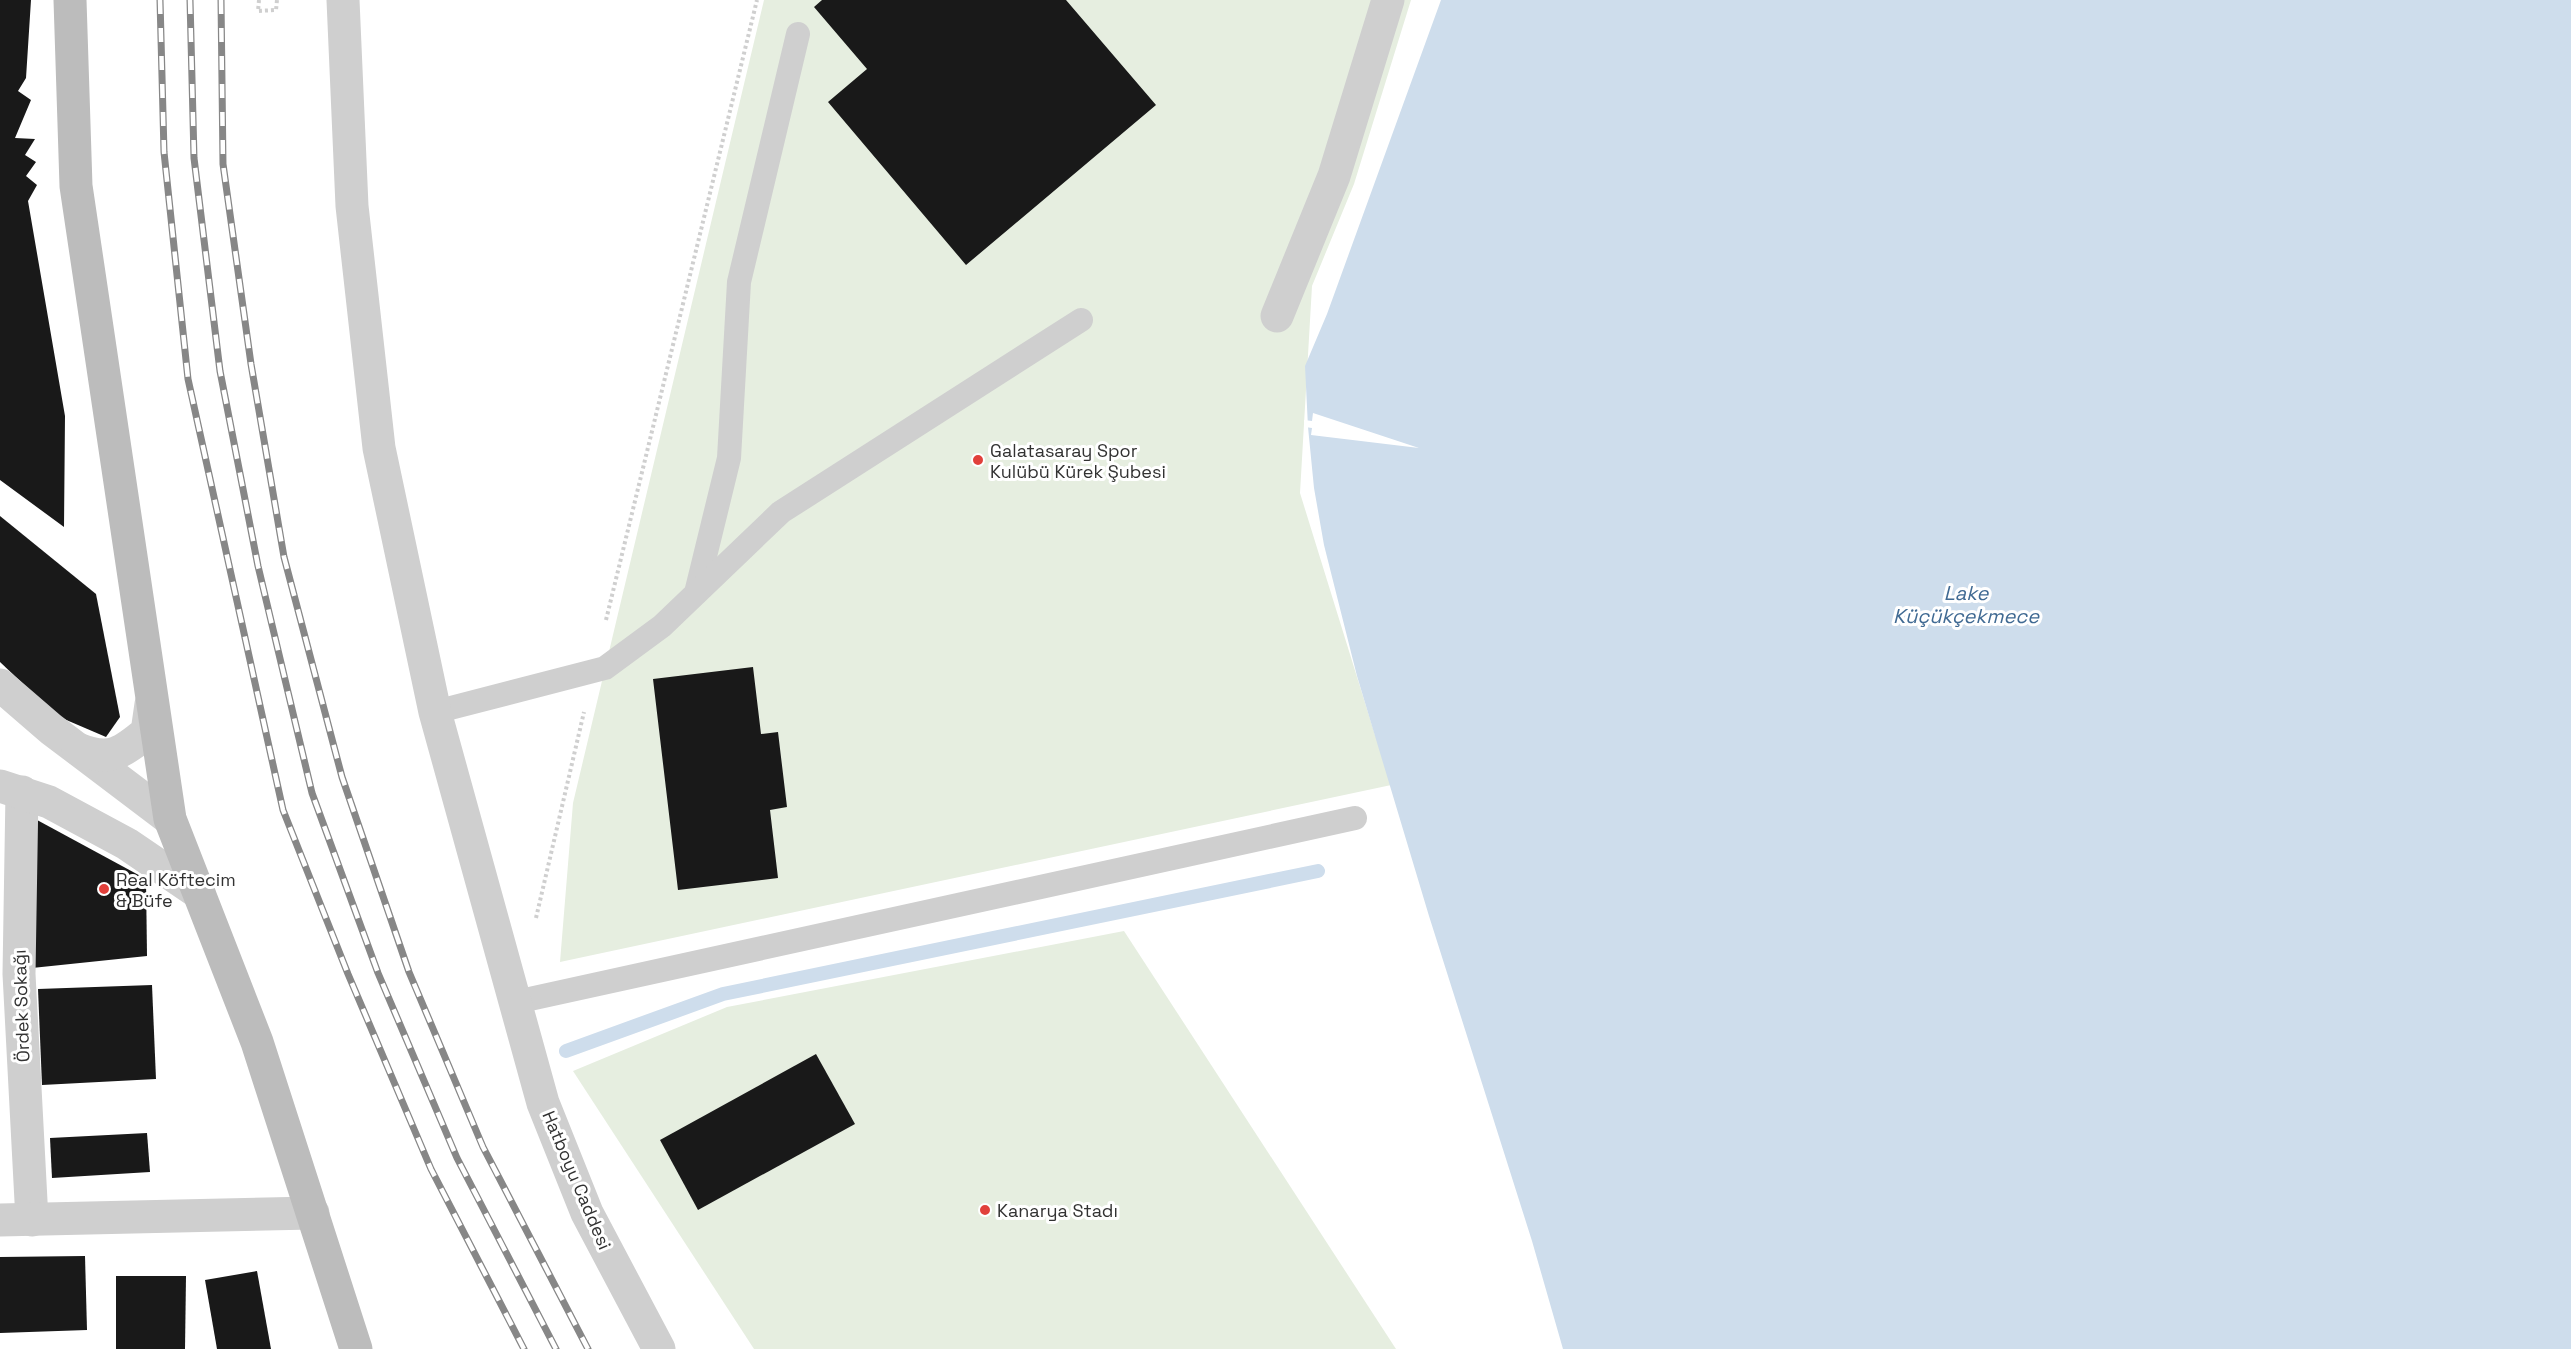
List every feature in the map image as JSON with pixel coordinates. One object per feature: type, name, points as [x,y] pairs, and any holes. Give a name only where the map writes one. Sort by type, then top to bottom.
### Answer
[{"type":"main road","points":[[70,0],[75,186],[170,819],[257,1042],[356,1349]]},
{"type":"street","name":"Hatboyu Caddesi","points":[[343,0],[351,206],[379,448],[435,712],[543,1103],[587,1214],[659,1349]]},
{"type":"street","points":[[1276,316],[1334,176],[1389,0]]},
{"type":"street","points":[[0,685],[75,748],[170,819]]},
{"type":"street","points":[[75,748],[93,755],[122,753],[147,732],[151,704]]},
{"type":"street","points":[[11,789],[49,802],[128,844],[199,893]]},
{"type":"street","name":"Ördek Sokağı","points":[[11,789],[32,1220]]},
{"type":"street","points":[[0,1220],[313,1213]]},
{"type":"lane","points":[[696,593],[729,458],[739,282],[798,34]]},
{"type":"lane","points":[[435,712],[605,669],[662,626],[782,512],[1081,320]]},
{"type":"lane","points":[[516,1002],[1355,818]]},
{"type":"path","points":[[259,0],[258,11],[276,10],[277,0]]},
{"type":"path","points":[[536,921],[757,0]]},
{"type":"shaded area","name":"Galatasaray Spor Kulübü Kürek Şubesi","points":[[764,0],[1411,0],[1354,184],[1312,286],[1300,493],[1375,735],[1396,784],[560,962],[573,803]]},
{"type":"shaded area","name":"Kanarya Stadı","points":[[1124,931],[1396,1349],[754,1349],[573,1071],[727,1007]]},
{"type":"water","name":"Lake Küçükçekmece","points":[[1441,0],[2571,0],[2571,1349],[1563,1349],[1532,1241],[1429,916],[1357,676],[1324,545],[1314,488],[1308,427],[1305,366],[1327,314]]},
{"type":"pier","points":[[1313,413],[1419,448],[1311,435],[1312,428],[1305,427],[1304,420],[1312,421]]},
{"type":"building","points":[[0,0],[31,0],[26,78],[18,91],[31,100],[15,138],[35,139],[25,155],[36,162],[26,176],[37,185],[28,201],[65,416],[64,527],[0,480]]},
{"type":"building","points":[[822,0],[1066,0],[1156,105],[966,265],[828,102],[867,69],[814,7]]},
{"type":"building","points":[[0,516],[96,594],[120,717],[106,737],[57,716],[0,662]]},
{"type":"building","points":[[753,667],[761,734],[778,732],[787,807],[770,810],[778,878],[678,890],[653,679]]},
{"type":"building","points":[[26,814],[146,879],[147,956],[32,968]]},
{"type":"building","points":[[152,985],[156,1079],[42,1085],[38,989]]},
{"type":"building","points":[[816,1054],[855,1124],[698,1210],[660,1140]]},
{"type":"building","points":[[147,1133],[150,1172],[52,1178],[50,1138]]},
{"type":"building","points":[[85,1256],[87,1330],[0,1333],[0,1257]]},
{"type":"building","points":[[257,1271],[271,1349],[217,1349],[205,1280]]},
{"type":"building","points":[[116,1276],[186,1276],[185,1349],[116,1349]]},
{"type":"waterway","points":[[566,1051],[723,994],[1318,871]]},
{"type":"railway","points":[[160,0],[164,152],[188,379],[283,810],[348,974],[431,1169],[524,1349]]},
{"type":"railway","points":[[190,0],[194,158],[220,371],[258,566],[312,793],[378,973],[457,1158],[556,1349]]},
{"type":"railway","points":[[221,0],[223,164],[251,364],[284,557],[342,777],[409,972],[483,1147],[588,1349]]},
{"type":"place","name":"Galatasaray Spor Kulübü Kürek Şubesi","points":[[978,460]]},
{"type":"place","name":"Real Köftecim & Büfe","points":[[104,889]]},
{"type":"place","name":"Kanarya Stadı","points":[[985,1210]]}]
